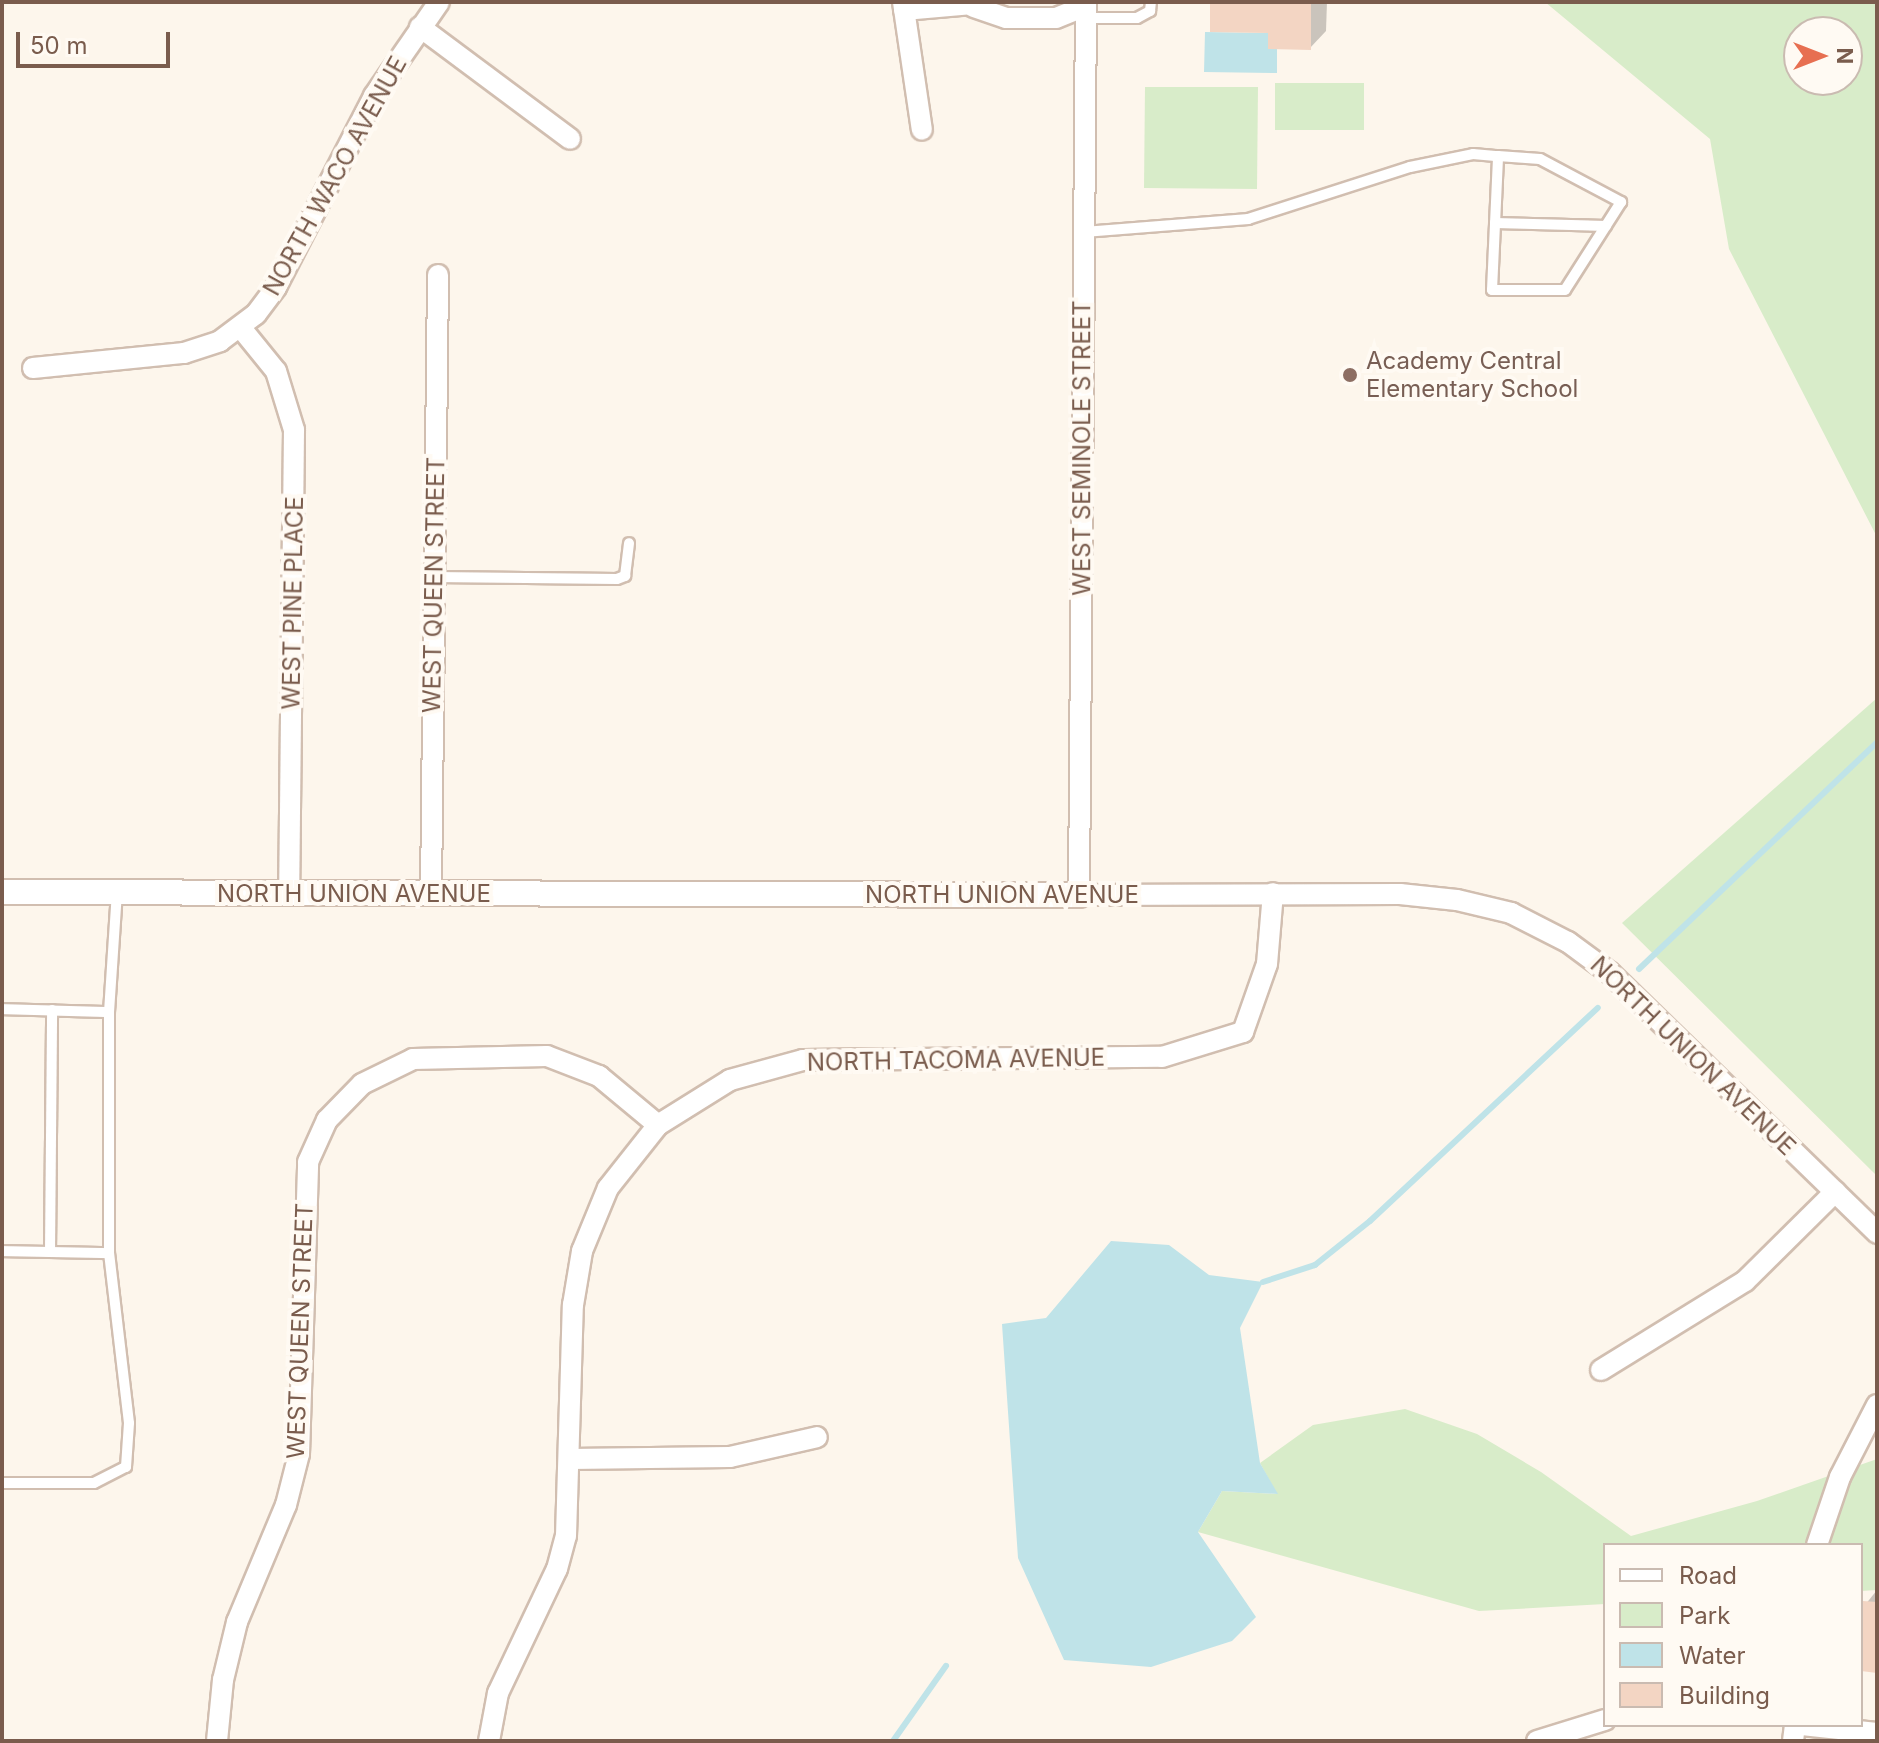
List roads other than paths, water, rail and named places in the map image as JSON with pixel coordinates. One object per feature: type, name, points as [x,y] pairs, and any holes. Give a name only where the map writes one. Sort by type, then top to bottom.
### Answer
[{"type":"street","name":"NORTH WACO AVENUE","points":[[33,368],[184,353],[220,341],[241,328],[276,287],[374,96],[439,2]]},
{"type":"street","points":[[922,130],[904,6],[981,4],[1006,18],[1056,18],[1083,7]]},
{"type":"street","name":"WEST SEMINOLE STREET","points":[[1079,895],[1083,7]]},
{"type":"street","points":[[420,27],[570,139]]},
{"type":"street","name":"WEST QUEEN STREET","points":[[431,894],[438,275]]},
{"type":"street","name":"WEST PINE PLACE","points":[[241,328],[276,371],[294,430],[289,894]]},
{"type":"street","name":"NORTH UNION AVENUE","points":[[2,892],[1273,893],[1457,900],[1539,926],[1590,957],[1641,1001],[1877,1233]]},
{"type":"street","name":"NORTH TACOMA AVENUE","points":[[489,1741],[498,1693],[561,1555],[570,1459],[573,1305],[582,1251],[608,1188],[658,1125],[730,1080],[803,1060],[1138,1058],[1174,1054],[1243,1032],[1267,964],[1273,893]]},
{"type":"street","name":"WEST QUEEN STREET","points":[[217,1741],[234,1632],[286,1505],[299,1454],[308,1162],[327,1120],[372,1077],[399,1063],[433,1056],[547,1056],[599,1076],[658,1125]]},
{"type":"street","points":[[1601,1370],[1745,1281],[1835,1192]]},
{"type":"street","points":[[1818,1543],[1840,1477],[1877,1405]]},
{"type":"street","points":[[570,1459],[730,1457],[817,1437]]},
{"type":"street","points":[[1537,1741],[1603,1721]]},
{"type":"street","points":[[1821,1727],[1877,1733]]},
{"type":"lane","points":[[1083,7],[1143,17],[1151,2]]},
{"type":"lane","points":[[1084,232],[1248,219],[1410,167],[1473,154],[1540,159],[1572,172],[1621,202],[1565,290],[1492,290],[1498,156]]},
{"type":"lane","points":[[1495,223],[1606,226]]},
{"type":"lane","points":[[434,577],[617,579],[625,576],[629,543]]},
{"type":"lane","points":[[2,1483],[94,1483],[126,1467],[129,1423],[109,1253],[109,1012],[117,892]]},
{"type":"lane","points":[[2,1009],[109,1012]]},
{"type":"lane","points":[[50,1252],[52,1010]]},
{"type":"lane","points":[[2,1251],[109,1253]]},
{"type":"water","points":[[1205,32],[1268,33],[1268,49],[1277,49],[1277,73],[1204,72]]},
{"type":"water","points":[[1111,1241],[1169,1245],[1209,1275],[1263,1282],[1240,1328],[1260,1463],[1278,1494],[1222,1491],[1198,1532],[1256,1617],[1232,1641],[1151,1667],[1064,1660],[1018,1558],[1002,1324],[1046,1318]]},
{"type":"waterway","points":[[1639,969],[1877,742]]},
{"type":"waterway","points":[[1263,1282],[1315,1265],[1370,1221],[1598,1008]]},
{"type":"waterway","points":[[893,1741],[946,1666]]},
{"type":"place","name":"Academy Central Elementary School","points":[[1350,375]]}]
